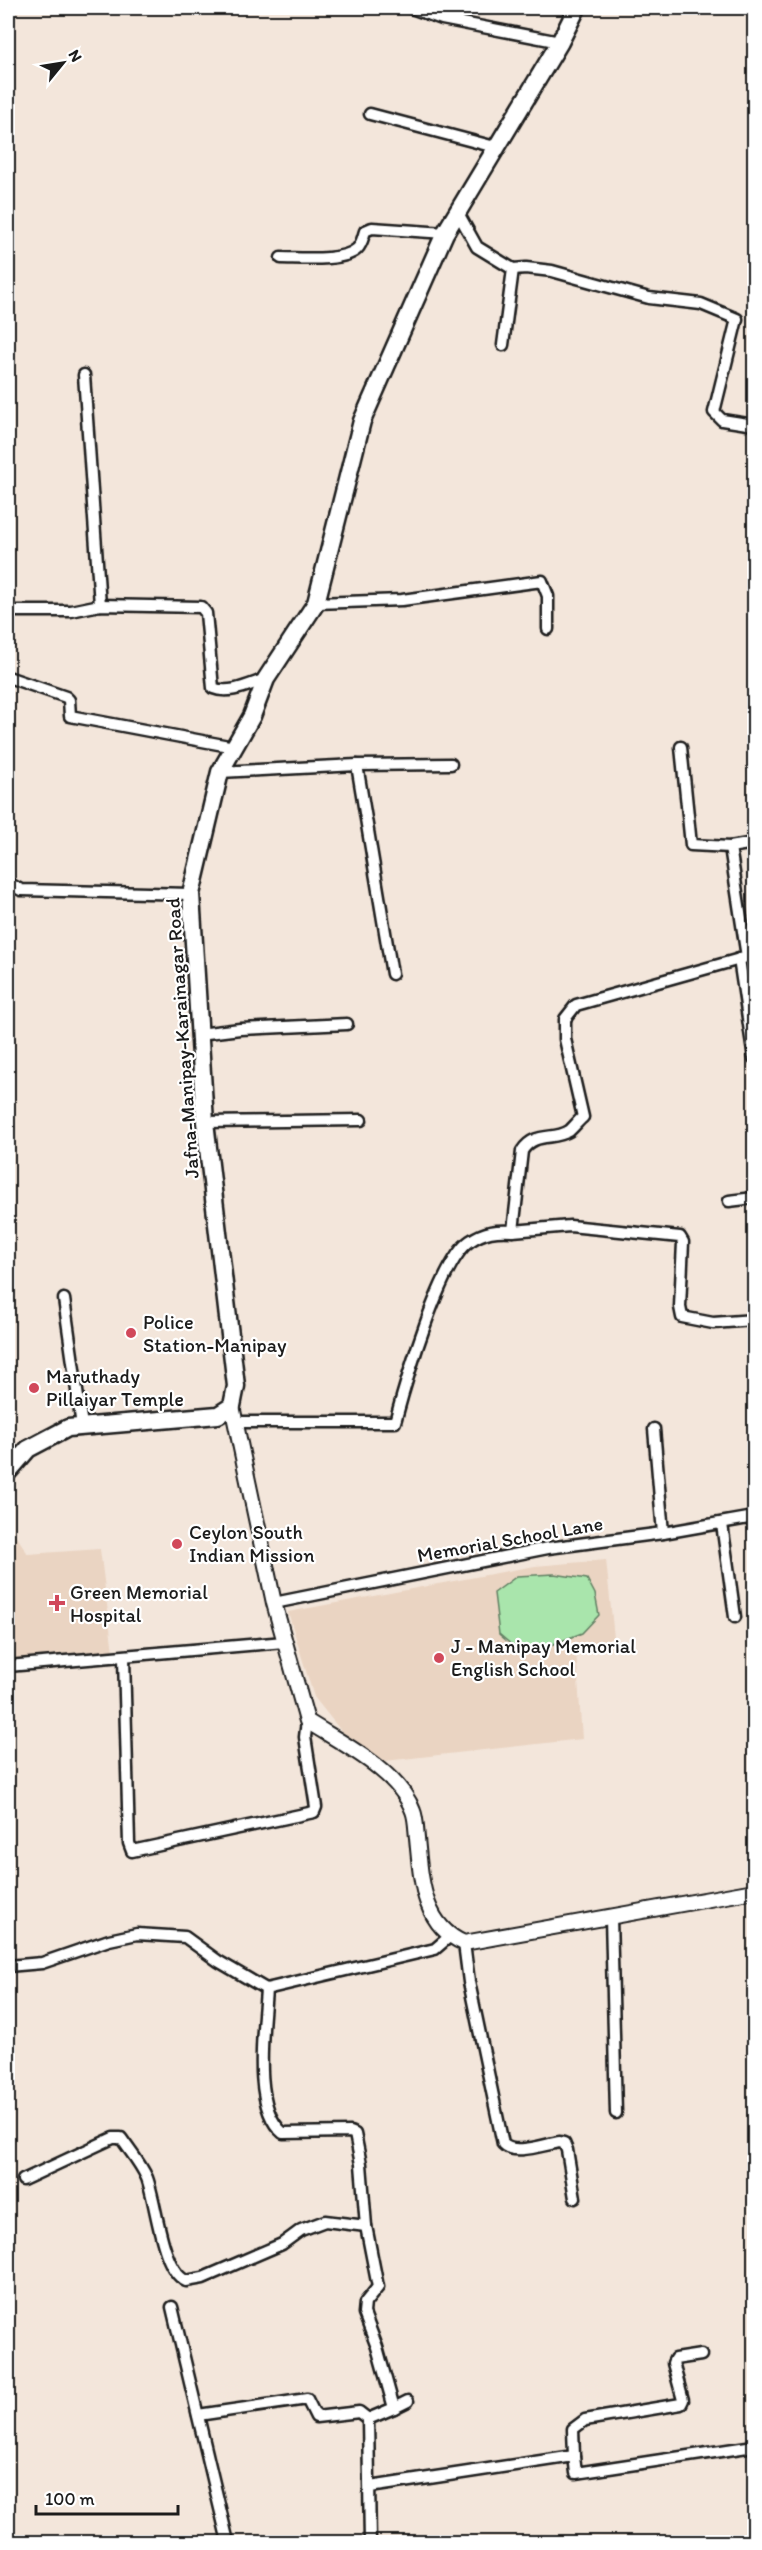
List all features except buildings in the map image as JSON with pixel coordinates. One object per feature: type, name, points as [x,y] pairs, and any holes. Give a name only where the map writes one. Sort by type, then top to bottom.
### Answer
[{"type":"main road","name":"Jafna-Manipay-Karainagar Road","points":[[235,1414],[236,1386],[231,1325],[205,1122],[191,894],[220,772],[252,716],[266,679],[316,603],[362,422],[445,233],[560,42],[577,8]]},
{"type":"main road","points":[[8,1472],[28,1449],[68,1428],[235,1414]]},
{"type":"street","points":[[411,8],[442,19],[560,42]]},
{"type":"street","points":[[370,114],[495,147]]},
{"type":"street","points":[[458,213],[477,247],[513,270],[526,267],[552,271],[649,297],[701,304],[737,319],[714,412],[722,420],[754,425]]},
{"type":"street","points":[[281,258],[334,257],[355,251],[365,231],[372,228],[445,233]]},
{"type":"street","points":[[503,345],[513,270]]},
{"type":"street","points":[[84,375],[100,605]]},
{"type":"street","points":[[316,603],[402,600],[542,581],[548,596],[548,629]]},
{"type":"street","points":[[8,611],[71,611],[100,605],[201,607],[206,613],[213,688],[221,691],[233,690],[266,679]]},
{"type":"street","points":[[8,677],[66,697],[69,700],[70,716],[234,747]]},
{"type":"street","points":[[681,747],[690,844],[730,847],[754,843]]},
{"type":"street","points":[[220,772],[357,765],[451,764]]},
{"type":"street","points":[[357,765],[392,974]]},
{"type":"street","points":[[513,1231],[522,1151],[527,1143],[544,1136],[567,1132],[583,1117],[565,1040],[565,1019],[576,1005],[747,957],[730,847]]},
{"type":"street","points":[[8,883],[21,890],[191,894]]},
{"type":"street","points":[[739,959],[754,1058]]},
{"type":"street","points":[[199,1034],[240,1029],[347,1024]]},
{"type":"street","points":[[205,1122],[361,1120]]},
{"type":"street","points":[[729,1201],[754,1198]]},
{"type":"street","points":[[124,1658],[129,1843],[132,1851],[314,1812],[316,1807],[305,1737],[307,1721],[274,1603],[235,1414],[395,1422],[439,1288],[468,1242],[489,1230],[513,1231],[570,1226],[680,1237],[682,1242],[680,1306],[682,1317],[713,1323],[754,1320]]},
{"type":"street","points":[[64,1299],[82,1426]]},
{"type":"street","points":[[654,1429],[663,1533]]},
{"type":"street","name":"Memorial School Lane","points":[[274,1603],[548,1548],[663,1533],[754,1517]]},
{"type":"street","points":[[722,1524],[735,1617]]},
{"type":"street","points":[[8,1666],[124,1658],[284,1642]]},
{"type":"street","points":[[307,1721],[392,1777],[413,1810],[422,1883],[434,1921],[449,1937],[464,1943],[754,1891]]},
{"type":"street","points":[[611,1917],[616,2113]]},
{"type":"street","points":[[8,1966],[42,1963],[109,1940],[137,1934],[185,1937],[218,1961],[266,1989],[435,1949],[449,1937]]},
{"type":"street","points":[[464,1943],[469,1982],[503,2144],[507,2149],[515,2150],[564,2143],[574,2198]]},
{"type":"street","points":[[266,1989],[261,2080],[274,2126],[283,2133],[350,2132],[355,2134],[361,2164],[366,2226],[378,2287],[366,2303],[364,2313],[377,2347],[394,2408]]},
{"type":"street","points":[[23,2180],[113,2138],[121,2138],[146,2175],[156,2205],[166,2257],[175,2274],[186,2281],[203,2278],[273,2248],[301,2230],[325,2221],[366,2226]]},
{"type":"street","points":[[172,2307],[228,2542]]},
{"type":"street","points":[[701,2355],[675,2359],[673,2363],[683,2400],[681,2404],[585,2420],[573,2428],[576,2473],[754,2446]]},
{"type":"street","points":[[198,2415],[307,2399],[316,2417],[359,2412],[368,2419]]},
{"type":"street","points":[[368,2419],[408,2401]]},
{"type":"street","points":[[367,2541],[370,2487],[368,2419]]},
{"type":"street","points":[[370,2487],[574,2457]]},
{"type":"shaded area","name":"Green Memorial Hospital","points":[[8,1523],[28,1554],[100,1549],[113,1652],[8,1660]]},
{"type":"shaded area","name":"J - Manipay Memorial English School","points":[[606,1560],[614,1638],[576,1649],[582,1739],[385,1761],[342,1732],[314,1697],[288,1612],[535,1566]]},
{"type":"green space","points":[[554,1574],[587,1579],[595,1594],[599,1615],[582,1633],[538,1650],[513,1646],[499,1634],[494,1593],[517,1576]]},
{"type":"place","name":"Police Station-Manipay","points":[[131,1333]]},
{"type":"place","name":"Maruthady Pillaiyar Temple","points":[[34,1388]]},
{"type":"place","name":"Ceylon South Indian Mission","points":[[177,1544]]},
{"type":"place","name":"Green Memorial Hospital","points":[[57,1603]]},
{"type":"place","name":"J - Manipay Memorial English School","points":[[439,1658]]}]
